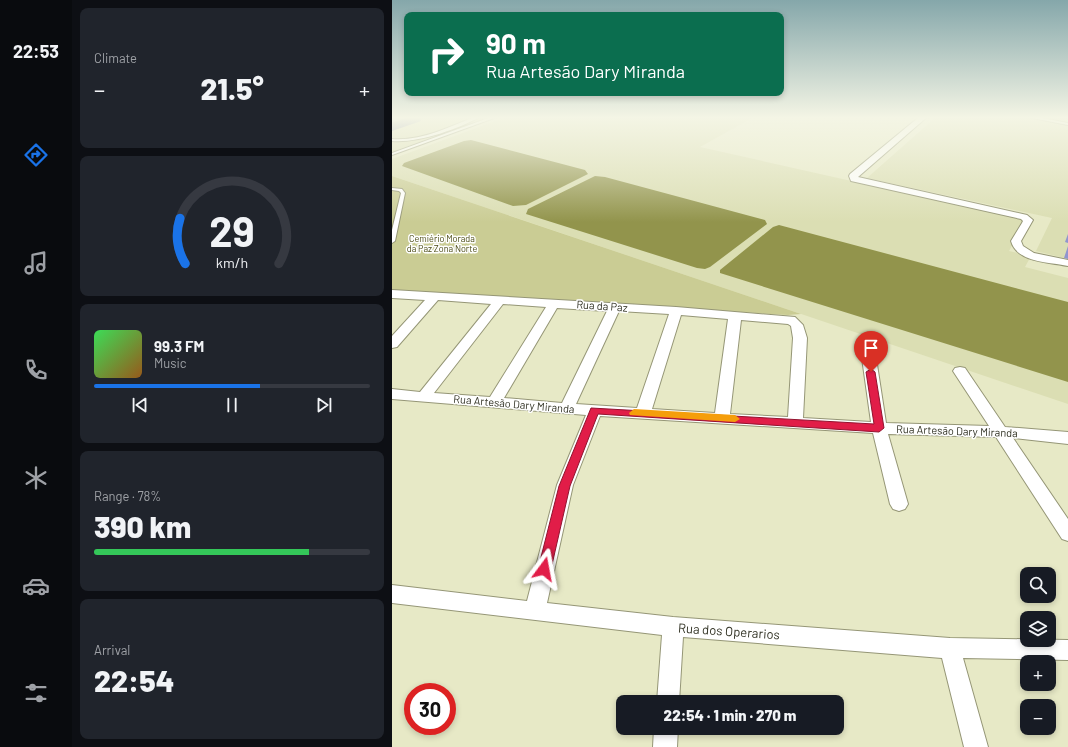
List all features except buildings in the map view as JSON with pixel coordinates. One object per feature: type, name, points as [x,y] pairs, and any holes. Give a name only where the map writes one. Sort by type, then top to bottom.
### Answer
[{"type":"street","points":[[882,152],[853,176],[854,179],[1024,217],[1028,220],[1027,225],[1022,230],[1016,241],[1019,248],[1022,251],[1044,258],[1068,263]]},
{"type":"street","name":"Rua da Paz","points":[[392,294],[554,303],[791,320],[797,325],[800,338],[795,422]]},
{"type":"street","points":[[392,344],[434,296]]},
{"type":"street","points":[[424,396],[500,300]]},
{"type":"street","points":[[495,402],[554,303]]},
{"type":"street","points":[[567,408],[615,307]]},
{"type":"street","points":[[643,413],[676,311]]},
{"type":"street","points":[[722,418],[735,315]]},
{"type":"street","points":[[869,358],[879,428],[899,504]]},
{"type":"street","points":[[960,370],[1068,534]]},
{"type":"street","name":"Rua Artesão Dary Miranda","points":[[392,394],[595,411],[879,428],[1002,432],[1068,438]]},
{"type":"street","points":[[535,610],[564,486],[595,411]]},
{"type":"street","name":"Rua dos Operarios","points":[[392,594],[673,627],[950,648],[1068,650]]},
{"type":"street","points":[[668,695],[673,627]]},
{"type":"street","points":[[950,648],[965,710],[976,747]]},
{"type":"street","points":[[665,747],[666,735]]},
{"type":"lane","points":[[392,189],[400,190],[403,193],[392,241]]},
{"type":"shaded area","points":[[411,152],[722,152],[1026,220],[1009,251],[1031,256],[1025,267],[1068,278],[1068,404],[392,176],[392,159]]},
{"type":"shaded area","points":[[434,152],[516,152],[585,170],[588,174],[526,205],[513,206],[402,166],[404,163]]},
{"type":"shaded area","points":[[897,152],[1068,152],[1068,259],[1036,251],[1052,218],[867,178]]},
{"type":"shaded area","points":[[595,176],[605,177],[765,220],[767,224],[710,267],[705,269],[697,268],[526,214],[528,209]]},
{"type":"shaded area","points":[[779,225],[1068,302],[1068,382],[720,273],[720,270],[773,227]]},
{"type":"green space","name":"Cemiério Morada da Paz Zona Norte","points":[[392,176],[801,314],[788,315],[392,291]]},
{"type":"slow traffic","points":[[634,413],[735,419]]},
{"type":"route","points":[[544,569],[564,486],[595,411],[879,428],[871,372]]}]
